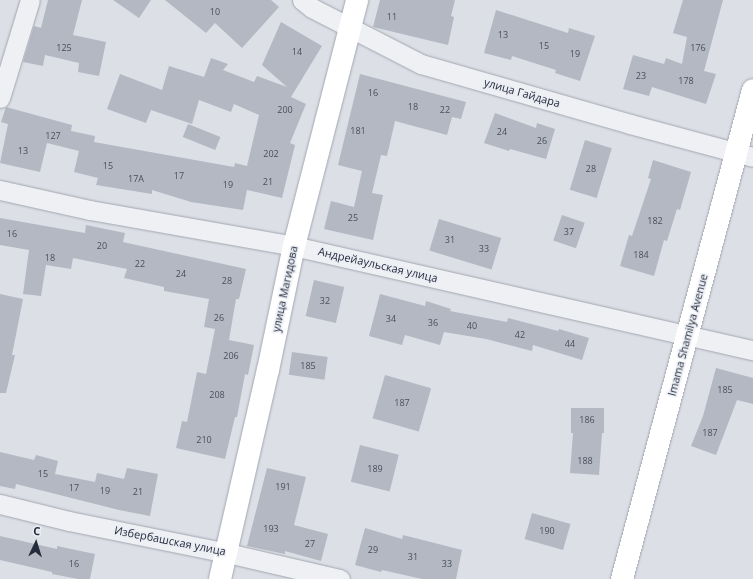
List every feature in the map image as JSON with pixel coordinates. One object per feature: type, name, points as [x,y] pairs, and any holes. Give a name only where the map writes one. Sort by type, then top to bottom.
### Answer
[{"type":"main road","name":"улица Магидова","points":[[220,579],[294,246],[357,0]]},
{"type":"main road","name":"Imama Shamilya Avenue","points":[[623,579],[688,335],[744,154],[753,90]]},
{"type":"street","points":[[0,98],[30,0]]},
{"type":"street","name":"улица Гайдара","points":[[302,0],[312,8],[350,26],[372,40],[421,64],[630,124],[744,154]]},
{"type":"street","name":"Андрейаульская улица","points":[[0,190],[98,211],[294,246],[753,350]]},
{"type":"street","name":"Избербашская улица","points":[[0,504],[69,521],[227,553],[340,579]]},
{"type":"building","points":[[48,0],[82,0],[73,35],[106,42],[99,76],[78,72],[79,63],[45,55],[43,66],[23,62],[34,26],[41,28]]},
{"type":"building","points":[[113,0],[151,0],[139,18]]},
{"type":"building","points":[[165,0],[271,0],[279,7],[242,48],[215,23],[206,33]]},
{"type":"building","points":[[380,0],[455,0],[451,16],[454,17],[448,45],[373,27]]},
{"type":"building","points":[[683,0],[723,0],[704,71],[716,74],[706,104],[652,87],[649,96],[623,89],[633,55],[664,64],[666,58],[682,64],[687,37],[673,33]]},
{"type":"building","points":[[496,10],[568,33],[569,28],[595,36],[580,81],[555,73],[556,70],[512,56],[511,60],[484,53]]},
{"type":"building","points":[[281,22],[322,46],[291,97],[306,104],[290,143],[295,145],[282,198],[247,190],[243,210],[191,202],[152,190],[152,194],[96,185],[98,178],[74,172],[79,151],[47,143],[40,172],[0,163],[8,124],[1,122],[6,107],[72,125],[71,131],[95,136],[94,142],[234,167],[235,163],[247,166],[259,115],[234,104],[231,112],[199,100],[192,124],[151,110],[146,123],[107,109],[120,74],[162,90],[169,66],[204,77],[211,58],[228,64],[223,70],[254,82],[257,76],[287,87],[262,65]]},
{"type":"building","points":[[360,74],[466,102],[461,119],[452,117],[447,135],[395,121],[387,156],[381,155],[372,193],[383,195],[373,240],[324,229],[331,201],[354,207],[362,171],[338,165]]},
{"type":"building","points":[[495,113],[536,128],[537,123],[555,129],[546,159],[510,149],[509,151],[484,143]]},
{"type":"building","points":[[188,124],[220,137],[215,150],[183,137]]},
{"type":"building","points":[[585,140],[612,148],[597,198],[570,190]]},
{"type":"building","points":[[653,160],[691,172],[680,210],[677,209],[667,241],[664,240],[654,276],[620,266],[629,235],[632,236],[651,179],[648,178]]},
{"type":"building","points":[[562,215],[585,223],[576,248],[553,241]]},
{"type":"building","points":[[0,218],[85,233],[86,225],[125,233],[123,242],[246,269],[239,299],[236,299],[229,340],[254,345],[248,375],[245,374],[237,417],[235,417],[225,459],[176,448],[182,421],[187,422],[197,372],[206,374],[215,329],[204,327],[209,299],[164,291],[164,287],[124,278],[127,269],[73,258],[71,269],[46,265],[41,296],[23,294],[29,250],[0,245]]},
{"type":"building","points":[[439,219],[501,238],[492,270],[429,251]]},
{"type":"building","points":[[314,280],[344,287],[336,323],[306,316]]},
{"type":"building","points":[[0,294],[23,299],[12,355],[15,355],[6,393],[0,393]]},
{"type":"building","points":[[380,294],[425,306],[426,301],[451,309],[450,311],[507,322],[508,318],[558,331],[559,329],[589,338],[582,360],[533,345],[532,351],[486,339],[444,332],[440,345],[405,335],[402,345],[369,336]]},
{"type":"building","points":[[292,352],[328,357],[324,380],[289,375]]},
{"type":"building","points":[[716,368],[753,378],[753,404],[737,400],[716,455],[691,446],[703,416]]},
{"type":"building","points":[[385,375],[431,388],[419,431],[373,418]]},
{"type":"building","points":[[571,408],[604,408],[604,433],[602,433],[599,475],[570,473],[573,433],[571,433]]},
{"type":"building","points":[[360,445],[399,455],[390,492],[351,482]]},
{"type":"building","points":[[0,452],[34,460],[36,455],[58,461],[55,474],[95,482],[97,473],[124,479],[127,468],[158,474],[150,516],[119,510],[16,484],[15,489],[0,486]]},
{"type":"building","points":[[267,468],[306,477],[294,525],[328,534],[321,561],[285,551],[285,554],[247,546]]},
{"type":"building","points":[[532,513],[570,524],[563,550],[525,539]]},
{"type":"building","points":[[365,528],[402,539],[403,535],[462,550],[456,579],[422,579],[382,570],[381,572],[355,565]]},
{"type":"building","points":[[0,536],[57,549],[57,546],[95,554],[90,579],[78,579],[52,574],[52,572],[0,560]]}]
